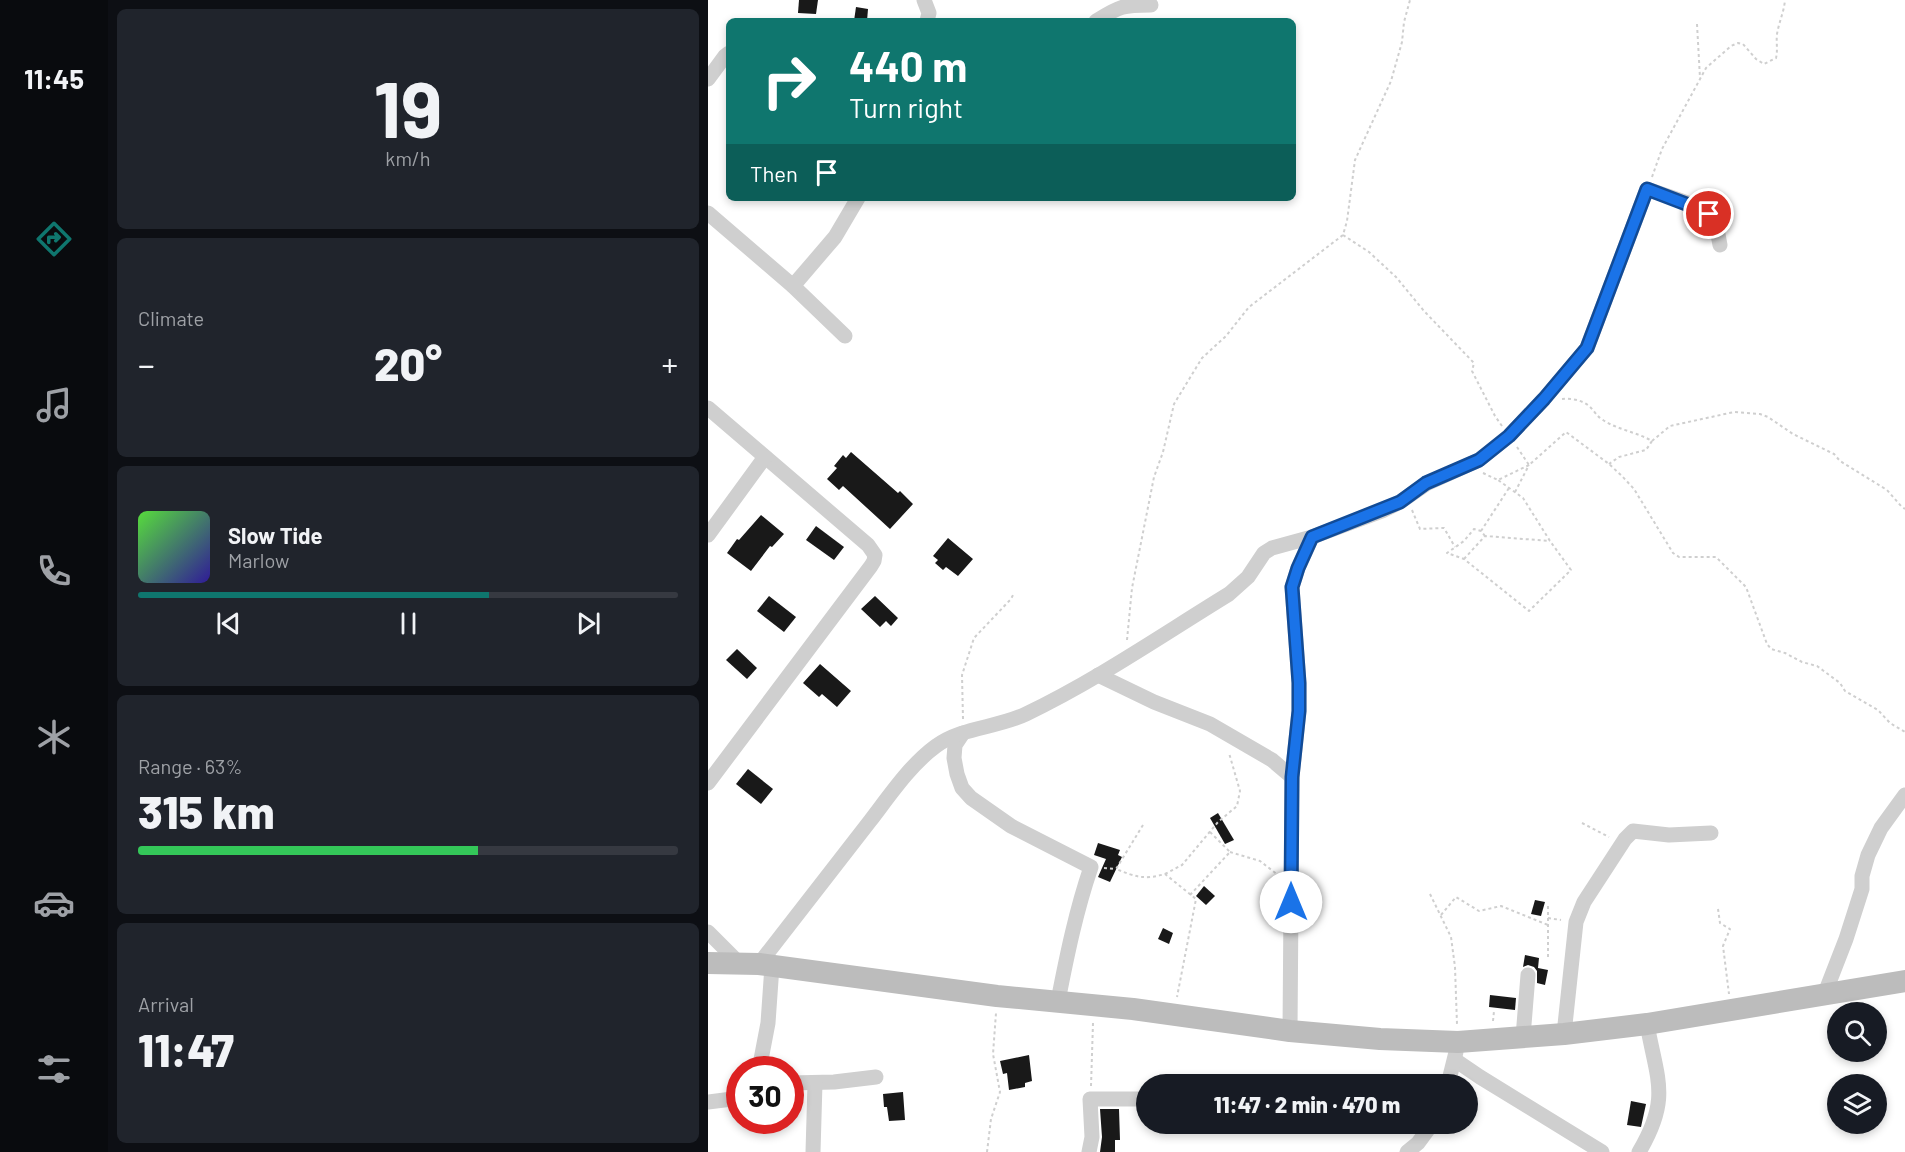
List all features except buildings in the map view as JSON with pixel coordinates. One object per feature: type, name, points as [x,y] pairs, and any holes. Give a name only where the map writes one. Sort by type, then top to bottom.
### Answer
[{"type":"street","points":[[924,0],[929,13],[928,18]]},
{"type":"street","points":[[1101,18],[1127,5],[1151,5]]},
{"type":"street","points":[[708,55],[726,55]]},
{"type":"street","points":[[708,79],[726,56]]},
{"type":"street","points":[[756,965],[918,762],[940,743],[1018,718],[1071,691],[1229,594],[1248,577],[1264,553],[1272,548],[1312,537],[1400,502],[1426,483],[1468,465],[1492,451],[1544,399],[1587,348],[1647,189],[1709,214],[1715,224],[1720,245]]},
{"type":"street","points":[[793,286],[835,237],[856,201]]},
{"type":"street","points":[[708,213],[793,286],[845,336]]},
{"type":"street","points":[[708,408],[868,544],[874,555],[874,561],[708,783]]},
{"type":"street","points":[[708,535],[765,457]]},
{"type":"street","points":[[1290,1031],[1292,777],[1299,711],[1292,587],[1312,537]]},
{"type":"street","points":[[1098,675],[1231,735],[1272,760],[1292,777]]},
{"type":"street","points":[[963,734],[955,745],[954,758],[962,788],[971,798],[1011,826],[1091,867],[1070,940],[1058,1001]]},
{"type":"street","points":[[1825,993],[1862,889],[1862,876],[1868,855],[1881,828],[1905,795]]},
{"type":"street","points":[[1564,1034],[1576,922],[1584,902],[1622,844],[1633,831],[1669,835],[1711,833]]},
{"type":"street","points":[[708,932],[756,965],[768,1023],[762,1056]]},
{"type":"street","points":[[708,963],[756,965],[997,996],[1174,1014],[1290,1031],[1380,1039],[1456,1051],[1523,1037],[1647,1024],[1905,981]]},
{"type":"street","points":[[1523,1037],[1528,975]]},
{"type":"street","points":[[1639,1152],[1653,1125],[1659,1106],[1659,1085],[1647,1024]]},
{"type":"street","points":[[1450,1074],[1456,1051]]},
{"type":"street","points":[[1456,1051],[1480,1077],[1602,1152]]},
{"type":"street","points":[[804,1083],[876,1077]]},
{"type":"street","points":[[813,1152],[815,1083]]},
{"type":"street","points":[[1089,1152],[1092,1137],[1090,1099],[1136,1099]]},
{"type":"street","points":[[708,1102],[726,1100]]},
{"type":"street","points":[[1407,1152],[1425,1134]]},
{"type":"path","points":[[1127,640],[1132,588],[1151,489],[1171,422],[1174,404],[1202,358],[1226,336],[1249,307],[1342,235],[1347,221],[1355,160],[1391,81],[1402,42],[1410,0]]},
{"type":"path","points":[[1647,189],[1662,149],[1706,68],[1731,46],[1738,43],[1743,44],[1756,59],[1764,63],[1776,58],[1777,35],[1785,0]]},
{"type":"path","points":[[1697,24],[1700,78]]},
{"type":"path","points":[[1342,235],[1369,252],[1396,277],[1424,311],[1474,363],[1472,371],[1495,416],[1529,465]]},
{"type":"path","points":[[1544,399],[1572,398],[1589,406],[1601,420],[1652,441]]},
{"type":"path","points":[[1610,464],[1619,457],[1646,450],[1652,441],[1670,426],[1734,412],[1760,414],[1802,439],[1834,454],[1840,461],[1887,490],[1905,508]]},
{"type":"path","points":[[1498,480],[1529,465],[1566,432],[1610,464],[1634,489],[1673,553],[1679,557],[1716,557],[1746,587],[1767,644],[1771,649],[1817,666],[1840,683],[1845,691],[1878,710],[1890,723],[1905,732]]},
{"type":"path","points":[[1468,465],[1498,480],[1523,498],[1550,542],[1571,570],[1528,611],[1464,559],[1447,553],[1464,541],[1474,529],[1481,531],[1485,536],[1550,542]]},
{"type":"path","points":[[1515,492],[1529,465]]},
{"type":"path","points":[[1481,531],[1509,488]]},
{"type":"path","points":[[1400,502],[1411,507],[1420,529],[1444,528],[1455,548]]},
{"type":"path","points":[[1464,559],[1485,536]]},
{"type":"path","points":[[963,734],[962,675],[974,638],[1013,595]]},
{"type":"path","points":[[1143,825],[1116,869],[1136,877],[1148,878],[1165,874],[1182,865],[1210,832],[1237,806],[1240,791],[1229,754],[1231,735]]},
{"type":"path","points":[[1582,823],[1622,844]]},
{"type":"path","points":[[1210,832],[1230,852],[1260,861],[1279,876],[1291,880]]},
{"type":"path","points":[[1190,895],[1230,852]]},
{"type":"path","points":[[1165,874],[1196,899],[1174,1014]]},
{"type":"path","points":[[1430,894],[1451,937],[1455,967],[1456,1051]]},
{"type":"path","points":[[1441,915],[1456,897],[1479,911],[1501,906],[1548,925]]},
{"type":"path","points":[[1548,906],[1548,957]]},
{"type":"path","points":[[1718,909],[1720,923],[1730,929],[1723,946],[1731,1009]]},
{"type":"path","points":[[1548,918],[1576,922]]},
{"type":"path","points":[[987,1152],[991,1119],[1000,1092],[993,1054],[997,996]]},
{"type":"path","points":[[1090,1099],[1093,1005]]},
{"type":"route","points":[[1291,902],[1292,777],[1299,711],[1298,652],[1292,587],[1312,537],[1400,502],[1426,483],[1479,460],[1509,436],[1579,360],[1587,348],[1647,189],[1709,214]]}]
